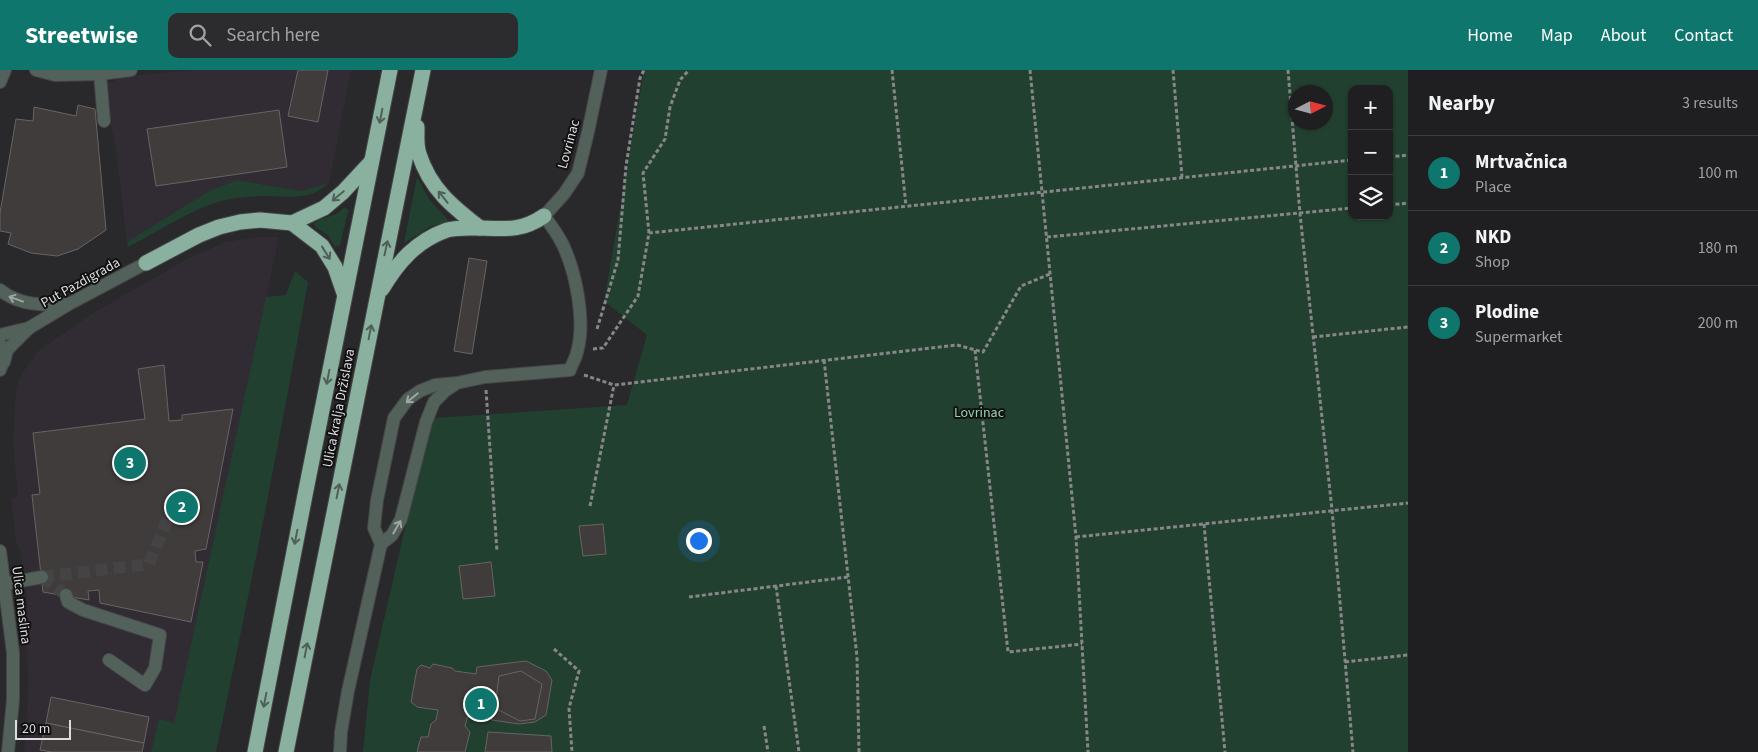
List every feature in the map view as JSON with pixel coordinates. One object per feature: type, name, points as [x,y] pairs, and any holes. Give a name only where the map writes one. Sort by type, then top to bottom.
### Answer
[{"type":"highway","name":"Ulica kralja Držislava","points":[[255,752],[390,70]]},
{"type":"highway","name":"Ulica kralja Držislava","points":[[286,752],[423,70]]},
{"type":"highway","points":[[415,108],[418,153],[430,181],[450,205],[480,228]]},
{"type":"highway","points":[[146,263],[199,235],[219,227],[260,220],[292,223],[324,208],[343,192],[372,161]]},
{"type":"highway","points":[[377,296],[397,265],[421,243],[448,230],[520,228],[532,224],[544,216]]},
{"type":"highway","points":[[292,223],[322,246],[335,267],[345,295]]},
{"type":"street","points":[[0,82],[5,70]]},
{"type":"street","points":[[36,70],[55,74],[100,74],[131,70]]},
{"type":"street","name":"Lovrinac","points":[[544,216],[564,194],[578,173],[601,70]]},
{"type":"street","points":[[100,74],[104,121]]},
{"type":"street","points":[[340,752],[341,732],[348,691],[381,544],[374,528],[377,500],[394,418],[408,399],[420,391],[435,385],[457,384],[485,377],[570,370],[578,352],[580,317],[578,288],[563,244],[544,216]]},
{"type":"street","name":"Put Pazdigrada","points":[[2,366],[8,350],[29,328],[69,304],[146,263]]},
{"type":"street","points":[[0,290],[7,296],[20,302],[54,305],[69,304]]},
{"type":"street","name":"Put Pazdigrada","points":[[0,335],[29,328]]},
{"type":"street","points":[[0,344],[4,353],[2,366]]},
{"type":"street","points":[[381,544],[392,535],[401,518],[426,422],[434,402],[445,391],[457,384]]},
{"type":"street","name":"Ulica maslina","points":[[0,551],[13,653],[13,700],[8,752]]},
{"type":"street","points":[[4,584],[42,577]]},
{"type":"street","points":[[66,595],[68,602],[83,610],[160,635],[155,668],[145,685],[109,660]]},
{"type":"path","points":[[594,337],[618,260],[626,166],[640,78],[644,70]]},
{"type":"path","points":[[578,352],[603,348],[638,296],[649,233],[643,173],[665,139],[670,107],[680,80],[689,70]]},
{"type":"path","points":[[892,70],[906,206]]},
{"type":"path","points":[[1030,70],[1076,537],[1088,752]]},
{"type":"path","points":[[1173,70],[1182,177]]},
{"type":"path","points":[[1288,70],[1300,214],[1332,510],[1353,752]]},
{"type":"path","points":[[1393,157],[1408,155]]},
{"type":"path","points":[[649,233],[1348,160]]},
{"type":"path","points":[[1393,205],[1408,203]]},
{"type":"path","points":[[1047,237],[1348,208]]},
{"type":"path","points":[[570,370],[614,385],[957,345],[983,352],[1021,286],[1050,274]]},
{"type":"path","points":[[1313,337],[1408,328]]},
{"type":"path","points":[[975,350],[1008,652],[1082,644]]},
{"type":"path","points":[[824,360],[857,657],[858,752]]},
{"type":"path","points":[[485,377],[497,552]]},
{"type":"path","points":[[590,506],[614,385]]},
{"type":"path","points":[[1076,537],[1408,503]]},
{"type":"path","points":[[1204,524],[1225,752]]},
{"type":"path","points":[[689,597],[848,578]]},
{"type":"path","points":[[776,586],[799,752]]},
{"type":"path","points":[[554,649],[579,671],[569,708],[572,752]]},
{"type":"path","points":[[1345,662],[1408,655]]},
{"type":"path","points":[[764,726],[768,752]]},
{"type":"shaded area","points":[[195,70],[351,70],[329,183],[301,191],[237,180],[209,191],[127,242],[116,150],[103,83],[115,82],[115,77]]},
{"type":"shaded area","points":[[257,237],[279,237],[174,724],[159,720],[151,752],[24,752],[27,724],[28,675],[24,612],[28,606],[20,550],[16,542],[11,498],[18,497],[13,441],[16,390],[21,375],[38,351],[93,313],[189,258],[226,242]]},
{"type":"green space","name":"Lovrinac","points":[[644,70],[1408,70],[1408,752],[363,752],[370,680],[417,476],[434,418],[627,405],[647,335],[604,301]]},
{"type":"green space","points":[[417,177],[429,199],[448,220],[446,223],[431,226],[404,243]]},
{"type":"green space","points":[[237,180],[301,191],[329,183],[305,196],[255,196],[218,202],[184,217],[128,247],[127,242],[209,191]]},
{"type":"green space","points":[[344,208],[348,209],[348,212],[340,245],[335,247],[328,235],[316,228],[314,224],[319,220],[336,214]]},
{"type":"green space","points":[[295,271],[308,282],[264,517],[216,752],[151,752],[159,719],[174,723],[266,297],[286,295]]},
{"type":"building","points":[[298,70],[328,70],[318,122],[288,116]]},
{"type":"building","points":[[78,105],[95,109],[106,230],[78,249],[57,256],[31,253],[8,244],[11,233],[0,231],[0,213],[16,119],[33,121],[34,107],[76,116]]},
{"type":"building","points":[[279,110],[287,167],[156,186],[147,129]]},
{"type":"building","points":[[469,258],[487,261],[472,354],[454,351]]},
{"type":"building","points":[[164,365],[169,421],[182,420],[182,415],[233,409],[206,549],[195,551],[196,562],[203,562],[191,622],[100,603],[99,590],[88,591],[89,600],[43,592],[32,495],[40,494],[33,433],[145,419],[138,369]]},
{"type":"building","points":[[603,524],[606,554],[583,556],[579,526]]},
{"type":"building","points":[[491,562],[495,596],[463,599],[459,566]]},
{"type":"building","points":[[526,661],[546,671],[552,680],[546,715],[535,722],[519,724],[492,720],[490,716],[479,714],[476,717],[468,715],[465,726],[470,732],[465,752],[417,752],[421,737],[428,737],[431,724],[436,720],[438,710],[417,707],[411,702],[417,669],[421,665],[430,668],[433,664],[452,668],[455,671],[476,674],[477,667]]},
{"type":"building","points":[[521,671],[542,684],[535,719],[520,721],[495,708],[499,676]]},
{"type":"building","points":[[51,697],[149,717],[144,743],[46,723]]},
{"type":"building","points":[[46,723],[144,743],[142,752],[52,752],[40,750]]},
{"type":"building","points":[[488,732],[551,736],[552,752],[485,752]]},
{"type":"tunnel","points":[[42,577],[149,564],[168,518]]},
{"type":"tunnel","points":[[42,577],[66,595]]},
{"type":"place","name":"Plodine","points":[[130,463]]},
{"type":"place","name":"NKD","points":[[182,507]]},
{"type":"place","name":"Mrtvačnica","points":[[481,704]]}]
